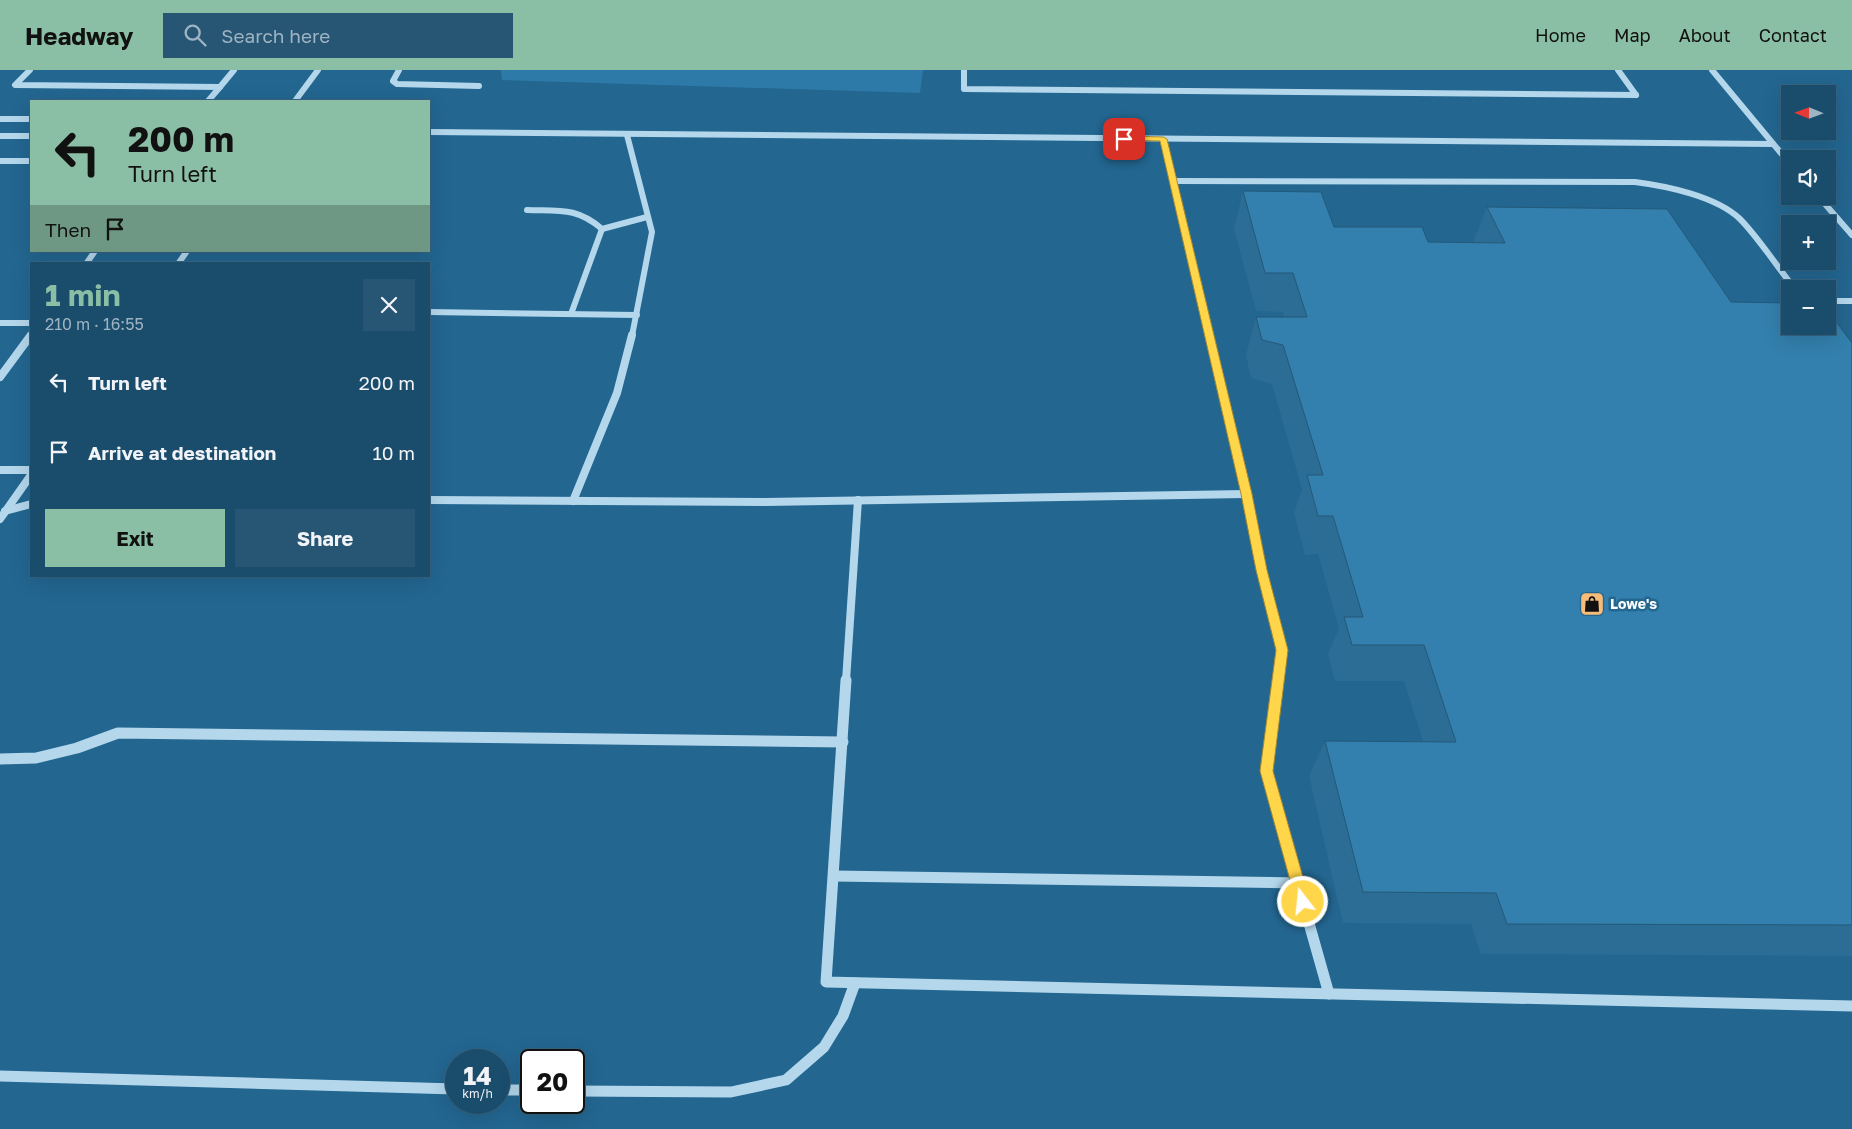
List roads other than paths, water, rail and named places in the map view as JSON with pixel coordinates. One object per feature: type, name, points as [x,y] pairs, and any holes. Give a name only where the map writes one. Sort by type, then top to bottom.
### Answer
[{"type":"street","points":[[30,70],[15,85],[220,87]]},
{"type":"street","points":[[209,100],[234,70]]},
{"type":"street","points":[[296,100],[318,70]]},
{"type":"street","points":[[399,70],[393,81],[397,84],[479,86]]},
{"type":"street","points":[[964,70],[964,90],[1636,95],[1618,70]]},
{"type":"street","points":[[1712,70],[1781,153]]},
{"type":"street","points":[[0,119],[30,120]]},
{"type":"street","points":[[430,132],[1773,144]]},
{"type":"street","points":[[573,501],[616,393],[637,315],[652,232],[627,135]]},
{"type":"street","points":[[0,136],[30,136]]},
{"type":"street","points":[[1163,139],[1246,494],[1261,570],[1282,650],[1266,771],[1329,994]]},
{"type":"street","points":[[0,161],[30,161]]},
{"type":"street","points":[[1173,181],[1626,182],[1666,186],[1713,202],[1739,218],[1788,280]]},
{"type":"street","points":[[1826,205],[1852,235]]},
{"type":"street","points":[[572,314],[602,229]]},
{"type":"street","points":[[1836,301],[1852,301]]},
{"type":"street","points":[[430,312],[637,315]]},
{"type":"street","points":[[0,323],[30,323]]},
{"type":"street","points":[[0,377],[30,337]]},
{"type":"street","points":[[0,470],[30,470]]},
{"type":"street","points":[[0,519],[3,511],[30,476]]},
{"type":"street","points":[[430,500],[766,502],[1246,494]]},
{"type":"street","points":[[858,500],[826,982],[1852,1006]]},
{"type":"street","points":[[3,511],[30,504]]},
{"type":"street","points":[[0,759],[36,758],[77,748],[118,733],[843,742]]},
{"type":"street","points":[[834,876],[1298,883]]},
{"type":"street","points":[[585,1091],[731,1092],[786,1080],[824,1047],[843,1016],[856,983]]},
{"type":"street","points":[[0,1076],[445,1089]]},
{"type":"lane","points":[[527,210],[566,211],[588,217],[602,229],[647,217]]},
{"type":"place","name":"Lowe's","points":[[1592,604]]}]
